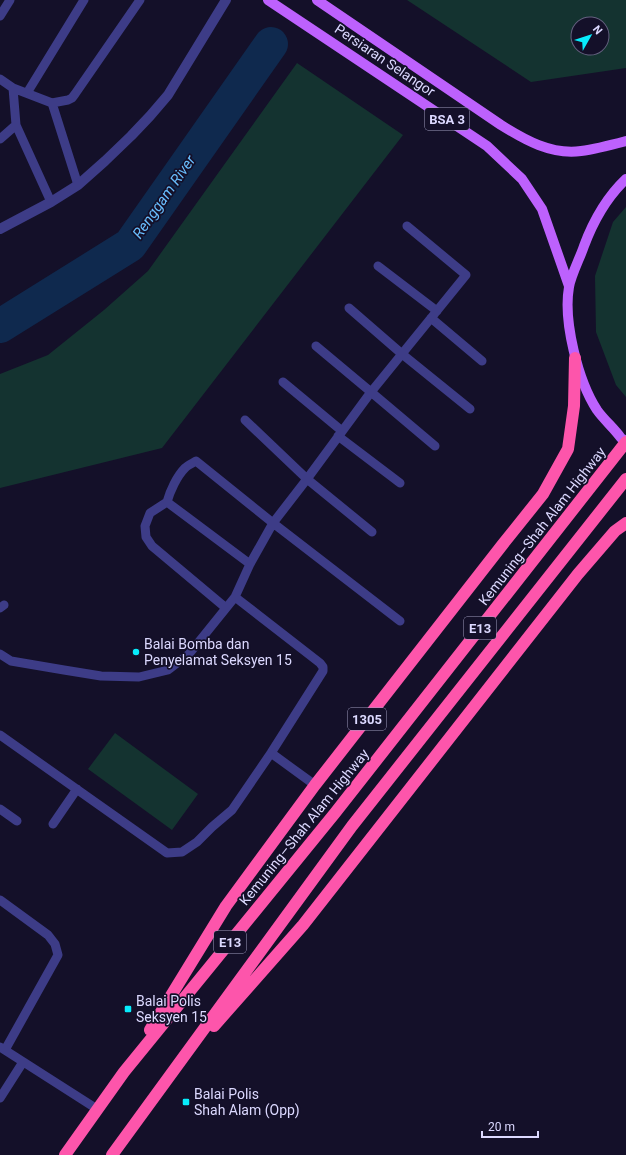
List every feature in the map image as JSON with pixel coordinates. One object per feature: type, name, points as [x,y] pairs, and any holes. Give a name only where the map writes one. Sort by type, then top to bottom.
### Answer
[{"type":"highway","name":"1305","points":[[124,1072],[226,906],[315,786],[543,494],[568,449],[574,406],[575,358]]},
{"type":"highway","name":"Kemuning–Shah Alam Highway","points":[[65,1153],[124,1072],[335,813],[626,442]]},
{"type":"highway","name":"E13","points":[[112,1155],[352,826],[626,479]]},
{"type":"highway","points":[[167,1079],[304,925],[578,574],[615,531],[626,523]]},
{"type":"main road","name":"Persiaran Selangor","points":[[268,0],[487,146],[522,179],[542,209],[569,286]]},
{"type":"main road","name":"Persiaran Selangor","points":[[317,0],[501,125],[530,142],[555,151],[580,151],[626,141]]},
{"type":"main road","points":[[626,179],[612,194],[588,236],[569,286],[567,312],[575,358],[585,386],[597,410],[626,442]]},
{"type":"street","points":[[0,229],[51,202],[78,185],[131,136],[168,94],[226,0]]},
{"type":"lane","points":[[0,16],[10,0]]},
{"type":"lane","points":[[28,93],[84,0]]},
{"type":"lane","points":[[0,79],[13,88],[52,103],[72,98],[140,0]]},
{"type":"lane","points":[[13,88],[16,125],[51,202]]},
{"type":"lane","points":[[52,103],[78,185]]},
{"type":"lane","points":[[0,139],[16,125]]},
{"type":"lane","points":[[0,654],[11,660],[64,670],[101,676],[139,678],[168,670],[190,654],[235,597],[250,564],[273,523],[370,392],[466,275],[407,226]]},
{"type":"lane","points":[[378,266],[437,311]]},
{"type":"lane","points":[[348,308],[470,409]]},
{"type":"lane","points":[[431,318],[482,360]]},
{"type":"lane","points":[[316,346],[435,446]]},
{"type":"lane","points":[[283,382],[340,434],[400,483]]},
{"type":"lane","points":[[245,420],[307,479],[372,532]]},
{"type":"lane","points":[[226,608],[152,546],[146,537],[145,526],[150,513],[167,502],[170,492],[177,479],[185,468],[196,460],[273,523],[400,621]]},
{"type":"lane","points":[[167,502],[250,564]]},
{"type":"lane","points":[[0,735],[167,852],[182,852],[197,842],[232,810],[271,753],[323,671],[323,667],[320,663],[235,597]]},
{"type":"lane","points":[[271,753],[315,786]]},
{"type":"lane","points":[[53,824],[77,789]]},
{"type":"lane","points":[[0,809],[17,821]]},
{"type":"lane","points":[[0,900],[48,935],[56,944],[58,955],[3,1049],[97,1109]]},
{"type":"lane","points":[[0,1098],[23,1062]]},
{"type":"green space","points":[[407,0],[626,0],[626,68],[531,82]]},
{"type":"green space","points":[[297,63],[403,135],[162,448],[0,488],[0,374],[48,355],[104,310],[148,271]]},
{"type":"green space","points":[[626,207],[626,397],[616,385],[596,332],[595,276],[613,222]]},
{"type":"green space","points":[[115,733],[198,794],[172,830],[88,769]]},
{"type":"waterway","name":"Renggam River","points":[[0,326],[130,245],[271,44]]},
{"type":"place","name":"Balai Bomba dan Penyelamat Seksyen 15","points":[[136,652]]},
{"type":"place","name":"Balai Polis Seksyen 15","points":[[128,1009]]},
{"type":"place","name":"Balai Polis Shah Alam (Opp)","points":[[186,1102]]}]
